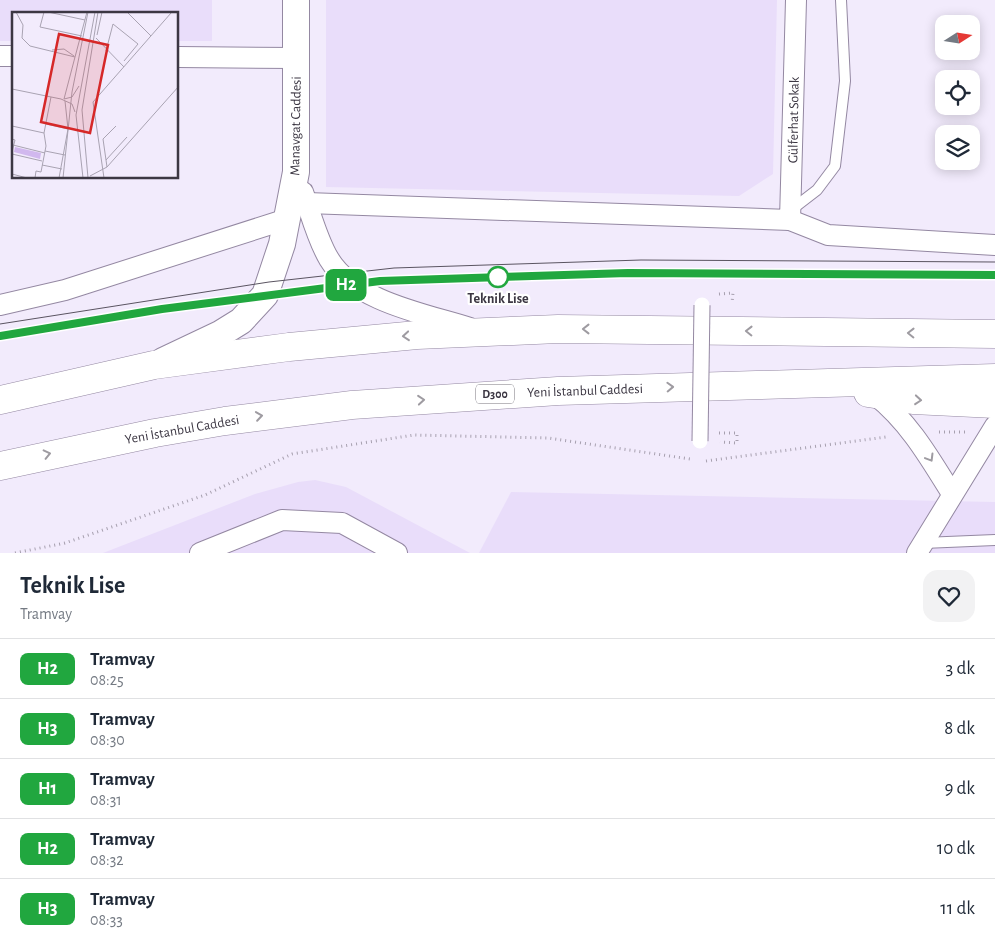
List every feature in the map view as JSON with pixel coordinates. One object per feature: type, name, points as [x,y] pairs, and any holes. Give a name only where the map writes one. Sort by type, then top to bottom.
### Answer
[{"type":"highway","points":[[939,334],[995,321]]},
{"type":"highway","points":[[0,400],[154,365],[350,340],[479,331],[621,329],[995,334]]},
{"type":"highway","name":"Yeni İstanbul Caddesi","points":[[0,466],[155,432],[292,411],[500,394],[818,382],[995,378]]},
{"type":"highway","points":[[818,382],[875,395],[954,403],[995,404]]},
{"type":"street","name":"Manavgat Caddesi","points":[[154,365],[220,334],[241,321],[257,306],[265,295],[282,244],[296,172],[296,0]]},
{"type":"street","name":"Gülferhat Sokak","points":[[790,215],[796,0]]},
{"type":"street","points":[[179,57],[296,58]]},
{"type":"street","points":[[296,172],[329,259],[351,284],[386,301],[479,331]]},
{"type":"street","points":[[307,202],[769,220],[790,215],[828,235],[995,245]]},
{"type":"street","points":[[0,305],[65,290],[287,219]]},
{"type":"street","points":[[700,441],[702,305]]},
{"type":"street","points":[[875,395],[892,408],[913,434],[952,494]]},
{"type":"street","points":[[920,548],[992,429]]},
{"type":"street","points":[[200,553],[282,520],[342,523],[396,553]]},
{"type":"lane","points":[[790,215],[817,190],[835,166],[845,81],[841,0]]},
{"type":"lane","points":[[920,548],[995,540]]},
{"type":"path","points":[[15,553],[64,543],[205,495],[292,454],[414,435],[548,438],[705,461],[732,460],[913,434],[992,429]]},
{"type":"shaded area","points":[[0,0],[212,0],[212,41],[179,41],[179,12],[12,12],[12,41],[0,41]]},
{"type":"shaded area","points":[[326,0],[777,0],[773,174],[739,196],[326,187]]},
{"type":"shaded area","points":[[315,480],[346,487],[470,553],[103,553],[255,494],[298,482]]},
{"type":"shaded area","points":[[511,492],[995,502],[995,553],[479,553]]},
{"type":"tram line","points":[[0,324],[269,282],[394,268],[641,260],[995,262]]},
{"type":"tram line","name":"H2","points":[[0,336],[162,309],[380,281],[628,273],[995,275]]},
{"type":"tram line","points":[[0,336],[163,309],[380,281],[642,273],[995,275]]},
{"type":"place","name":"Teknik Lise","points":[[498,277]]}]
